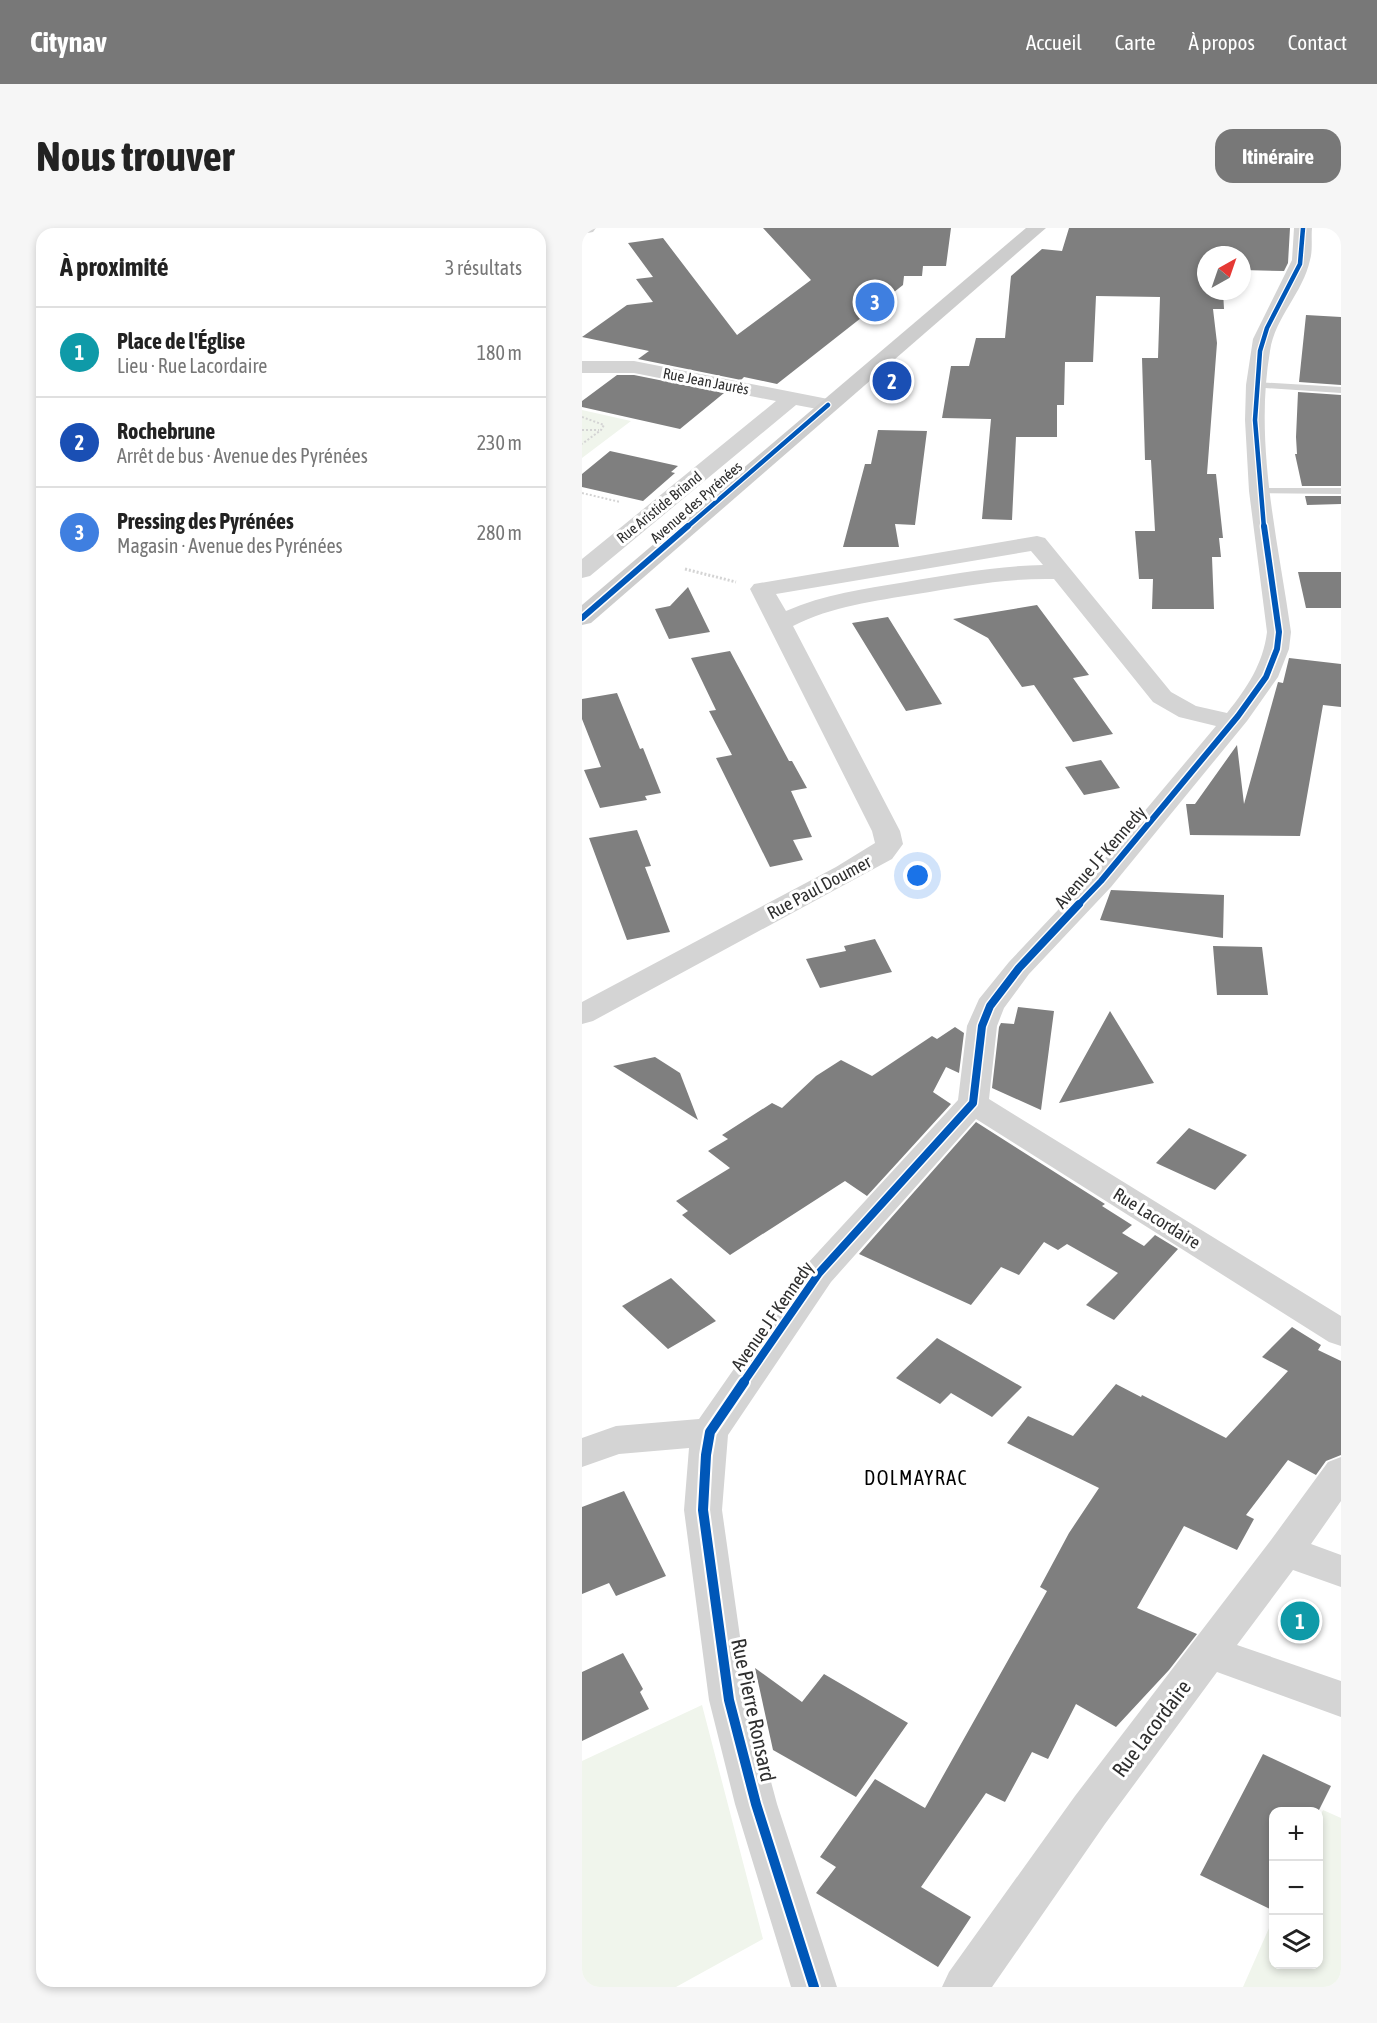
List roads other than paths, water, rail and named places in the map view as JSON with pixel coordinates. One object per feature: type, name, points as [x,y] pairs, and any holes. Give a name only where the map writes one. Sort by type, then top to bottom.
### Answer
[{"type":"main road","name":"Avenue des Pyrénées","points":[[582,618],[1036,228]]},
{"type":"street","points":[[582,229],[588,228]]},
{"type":"street","name":"Avenue J F Kennedy","points":[[710,1432],[819,1273],[973,1103],[982,1026],[990,1006],[1019,968],[1101,880],[1233,722],[1266,677],[1277,650],[1279,632],[1254,423],[1255,385],[1260,348],[1265,333],[1301,263],[1303,228]]},
{"type":"street","name":"Rue Jean Jaurès","points":[[582,368],[634,367],[828,405]]},
{"type":"street","name":"Rue Aristide Briand","points":[[582,571],[792,398]]},
{"type":"street","name":"Rue Paul Doumer","points":[[585,1003],[846,873],[882,853],[889,844],[886,831],[762,589],[1037,543],[1061,572]]},
{"type":"street","points":[[780,623],[817,605],[836,601],[1010,572],[1061,572],[1162,697],[1188,712],[1233,722]]},
{"type":"street","name":"Rue Lacordaire","points":[[973,1103],[1341,1333]]},
{"type":"street","points":[[582,1453],[616,1440],[710,1432]]},
{"type":"street","name":"Rue Pierre Ronsard","points":[[710,1432],[706,1455],[703,1510],[729,1700],[756,1804],[814,1987]]},
{"type":"street","name":"Rue Lacordaire","points":[[965,1987],[1090,1810],[1285,1551],[1341,1472]]},
{"type":"street","points":[[1285,1551],[1341,1571]]},
{"type":"street","points":[[1209,1652],[1341,1699]]},
{"type":"lane","points":[[1255,385],[1341,390]]},
{"type":"lane","points":[[1261,491],[1341,490]]},
{"type":"place","name":"Pressing des Pyrénées","points":[[875,302]]},
{"type":"place","name":"Rochebrune","points":[[892,381]]},
{"type":"place","name":"Place de l'Église","points":[[1300,1621]]},
{"type":"district","name":"DOLMAYRAC","points":[[916,1477]]}]
